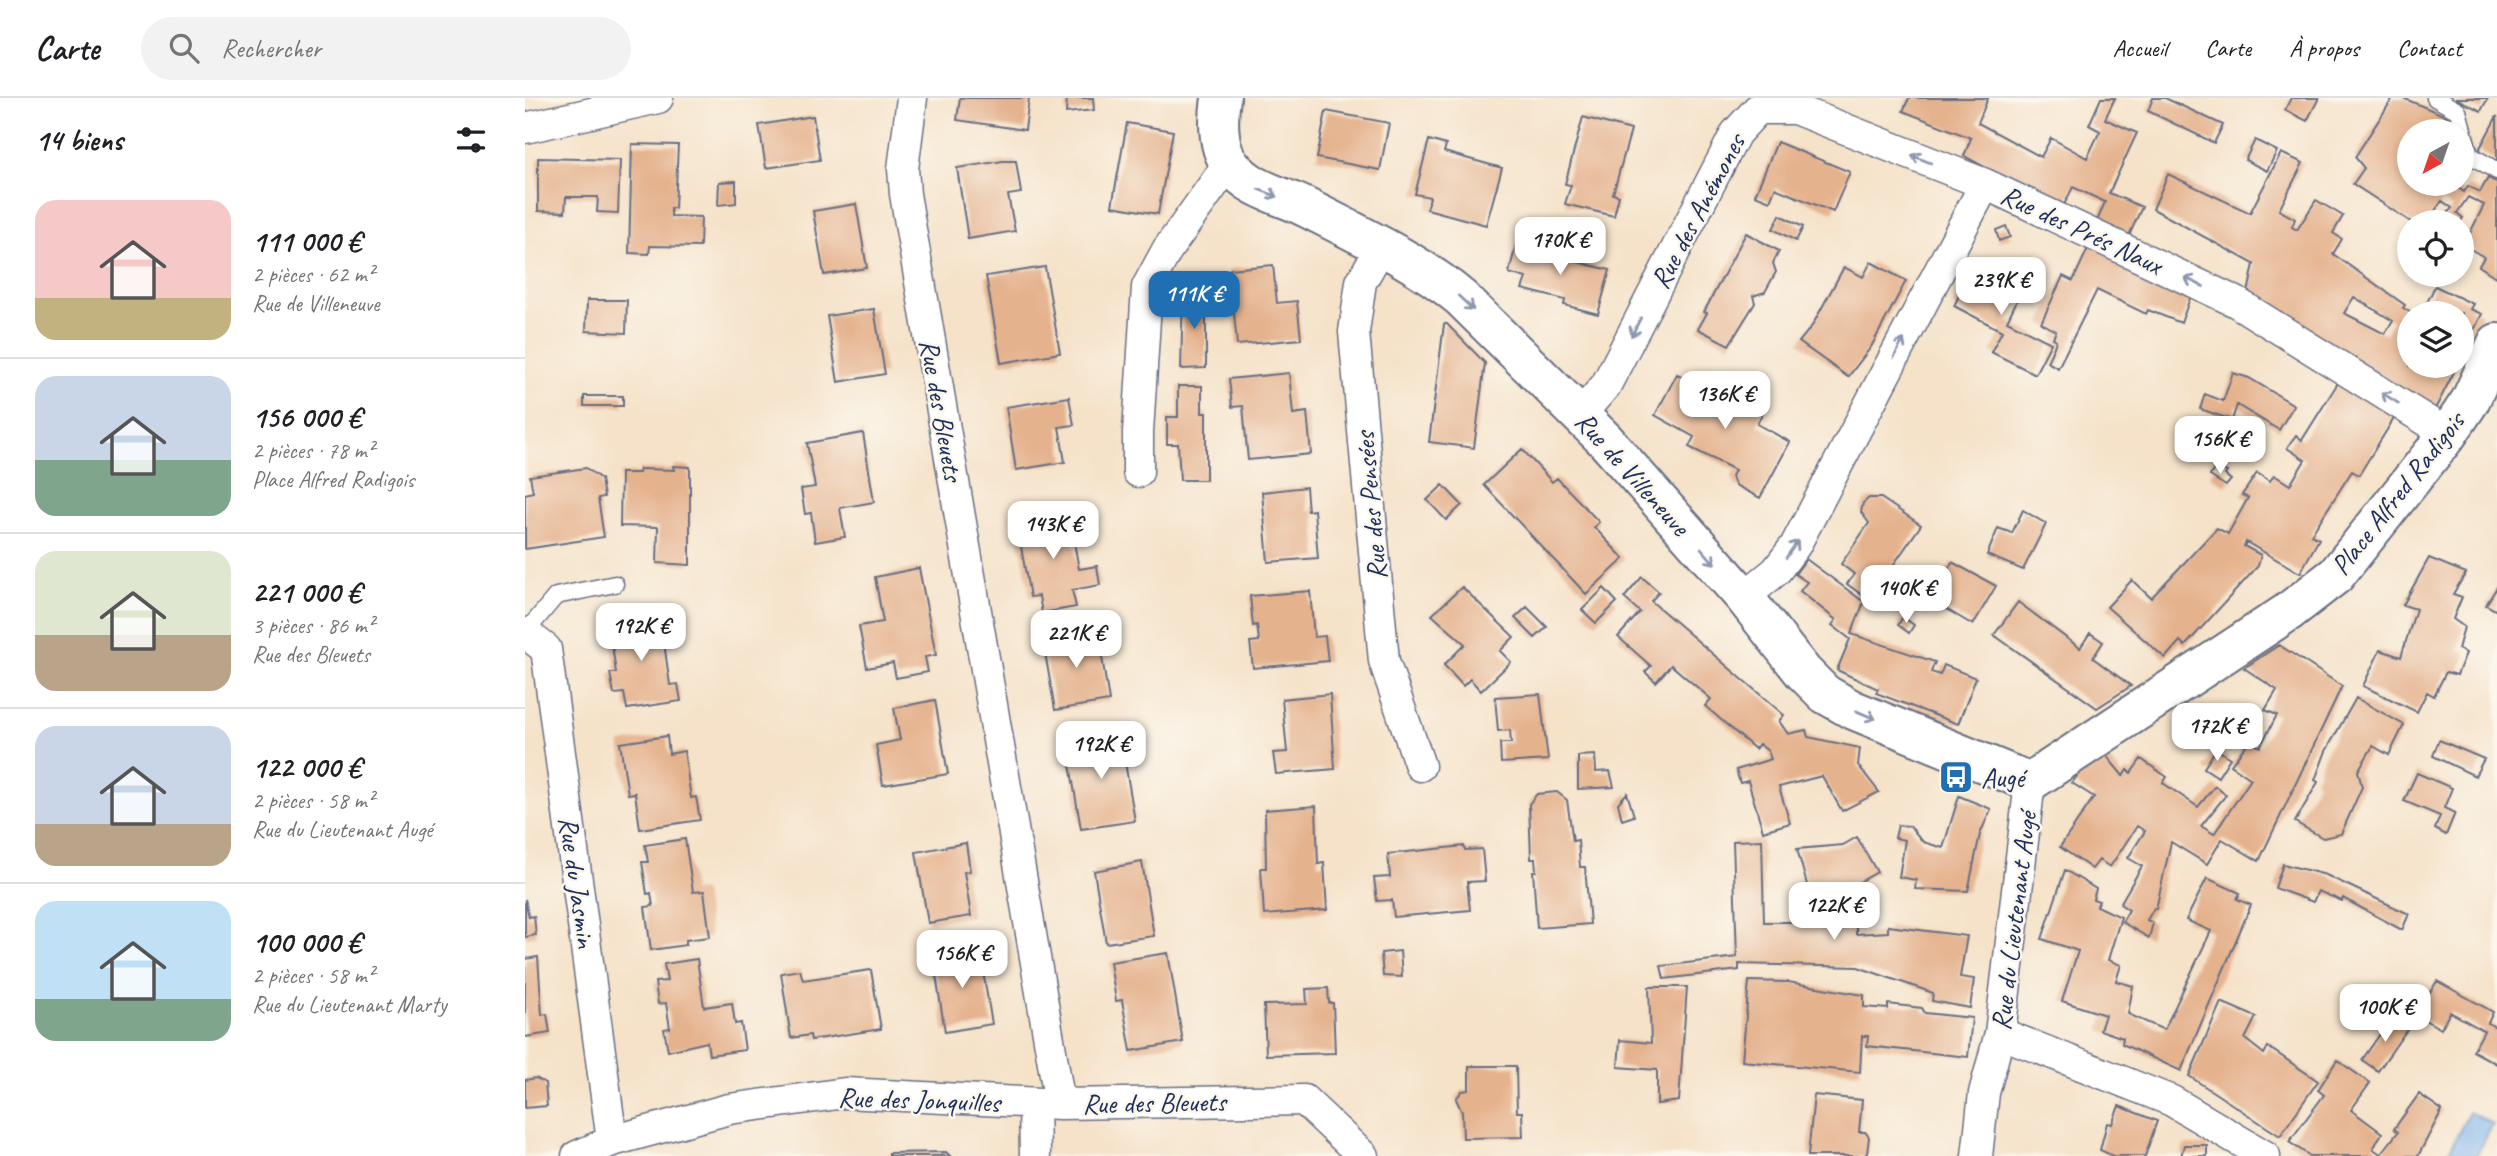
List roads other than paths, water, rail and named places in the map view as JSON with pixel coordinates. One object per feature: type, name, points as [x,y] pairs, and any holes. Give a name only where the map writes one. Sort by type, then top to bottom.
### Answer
[{"type":"street","points":[[525,128],[658,98]]},
{"type":"street","name":"Rue des Bleuets","points":[[912,98],[903,169],[905,194],[1047,1104],[1304,1100],[1363,1156]]},
{"type":"street","points":[[1138,472],[1137,432],[1147,287],[1167,250],[1229,163],[1217,122],[1221,98]]},
{"type":"street","name":"Rue des Anémones","points":[[1581,414],[1606,385],[1736,133],[1758,109],[1795,108],[1985,184]]},
{"type":"street","name":"Rue de Villeneuve","points":[[1229,163],[1258,190],[1306,207],[1443,283],[1581,414],[1744,597],[1803,672],[1825,694],[1851,709],[2030,782]]},
{"type":"street","name":"Rue des Prés Naux","points":[[1744,597],[1776,571],[1795,546],[1985,184],[2236,302],[2448,434]]},
{"type":"street","name":"Rue des Pensées","points":[[1381,247],[1361,282],[1354,332],[1384,662],[1420,766]]},
{"type":"street","name":"Place Alfred Radigois","points":[[2294,619],[2336,575],[2488,385],[2497,343]]},
{"type":"street","name":"Rue du Lieutenant Augé","points":[[1977,1156],[1984,1093],[2000,1033],[2030,782],[2294,619]]},
{"type":"street","name":"Rue du Jasmin","points":[[525,633],[546,649],[612,1141]]},
{"type":"street","points":[[2000,1033],[2172,1101],[2265,1156]]},
{"type":"street","name":"Rue des Jonquilles","points":[[577,1156],[612,1141],[729,1109],[845,1093],[1047,1104]]},
{"type":"street","points":[[1035,1156],[1047,1104]]},
{"type":"lane","points":[[2435,98],[2458,111],[2470,155],[2497,171]]},
{"type":"lane","points":[[525,633],[557,596],[615,584]]},
{"type":"water","points":[[2469,1112],[2493,1124],[2476,1156],[2447,1156]]},
{"type":"place","name":"Augé","points":[[1956,777]]}]
